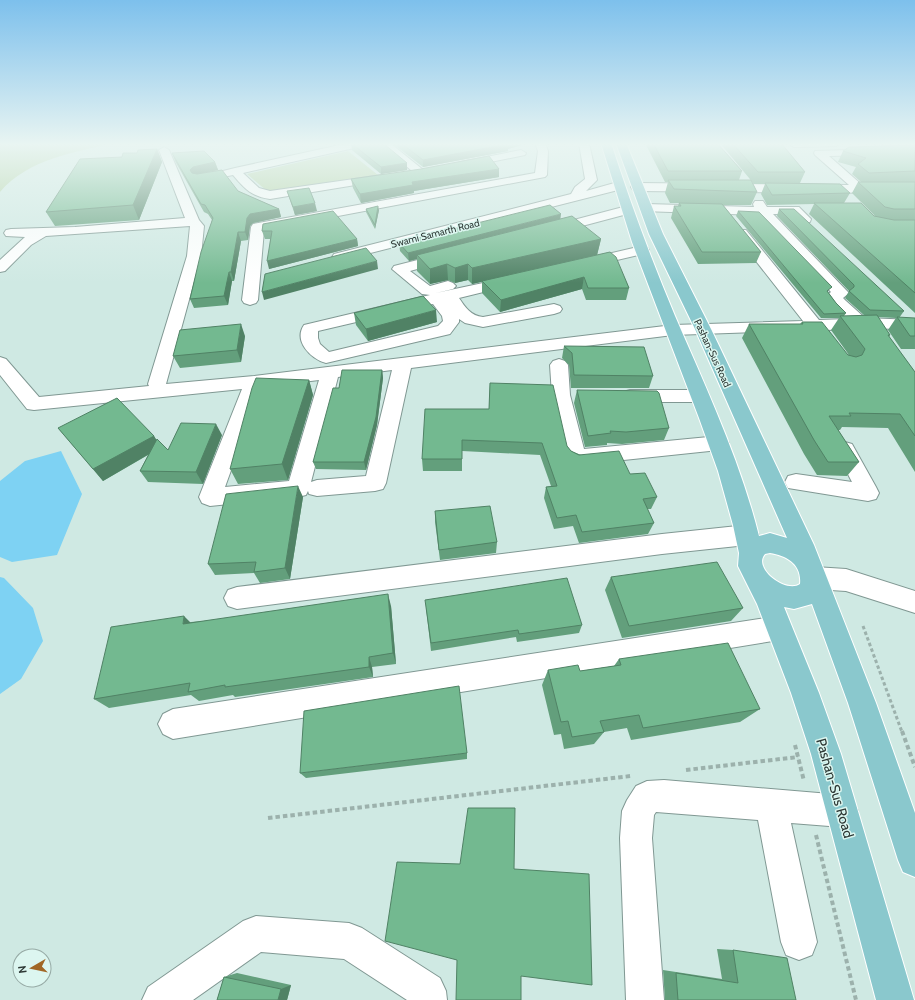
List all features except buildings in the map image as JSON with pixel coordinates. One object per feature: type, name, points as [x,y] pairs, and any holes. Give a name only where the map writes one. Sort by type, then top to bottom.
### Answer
[{"type":"main road","points":[[619,190],[673,330],[719,442],[749,544],[758,546],[770,543],[784,546],[797,552],[812,570],[812,589],[803,596],[789,597],[773,592],[759,582]]},
{"type":"main road","name":"Pashan-Sus Road","points":[[638,190],[656,234],[703,329],[802,544],[862,703],[915,860]]},
{"type":"main road","name":"Pashan-Sus Road","points":[[749,544],[750,567],[769,602],[805,693],[826,754],[895,1000]]},
{"type":"street","points":[[161,391],[157,384],[194,256],[196,226],[180,190]]},
{"type":"street","points":[[254,190],[257,193],[270,195],[307,190]]},
{"type":"street","points":[[250,300],[258,227],[461,190]]},
{"type":"street","points":[[576,197],[580,190]]},
{"type":"street","name":"Swami Samarth Road","points":[[330,259],[604,190]]},
{"type":"street","points":[[751,190],[762,211],[841,293],[834,296],[840,304],[867,324],[885,342]]},
{"type":"street","points":[[839,190],[848,199]]},
{"type":"street","points":[[646,208],[762,211],[795,210],[808,217],[774,223]]},
{"type":"street","points":[[542,232],[627,210]]},
{"type":"street","points":[[723,210],[816,325],[831,346]]},
{"type":"street","points":[[11,232],[43,232],[193,222]]},
{"type":"street","points":[[0,268],[26,242],[43,232]]},
{"type":"street","points":[[573,261],[640,245]]},
{"type":"street","points":[[442,297],[452,322],[444,330],[326,358],[317,352],[310,344],[308,333],[310,328],[442,297],[523,273],[427,291],[399,270],[459,254]]},
{"type":"street","points":[[252,279],[268,275]]},
{"type":"street","points":[[442,297],[472,321],[483,322],[554,309]]},
{"type":"street","points":[[0,362],[34,404],[254,382],[673,330],[867,324],[908,317]]},
{"type":"street","points":[[317,488],[375,483],[403,363]]},
{"type":"street","points":[[559,365],[569,396],[576,457],[719,442]]},
{"type":"street","points":[[254,382],[210,497],[298,489],[330,373]]},
{"type":"street","points":[[615,396],[700,396]]},
{"type":"street","points":[[796,482],[868,493],[845,449]]},
{"type":"street","points":[[237,598],[662,544],[749,544]]},
{"type":"street","points":[[812,570],[915,602]]},
{"type":"street","points":[[173,724],[779,628]]},
{"type":"street","points":[[645,1000],[636,838],[638,811],[647,797],[664,796],[842,810]]},
{"type":"street","points":[[771,804],[799,942]]},
{"type":"street","points":[[162,1000],[256,934],[349,941],[427,992],[428,1000]]},
{"type":"path","points":[[864,626],[915,767]]},
{"type":"path","points":[[679,770],[826,754]]},
{"type":"path","points":[[268,818],[640,775]]},
{"type":"water","points":[[61,451],[82,494],[57,555],[12,562],[0,557],[0,481],[25,461]]},
{"type":"water","points":[[0,577],[4,578],[33,608],[43,641],[21,679],[0,694]]}]
